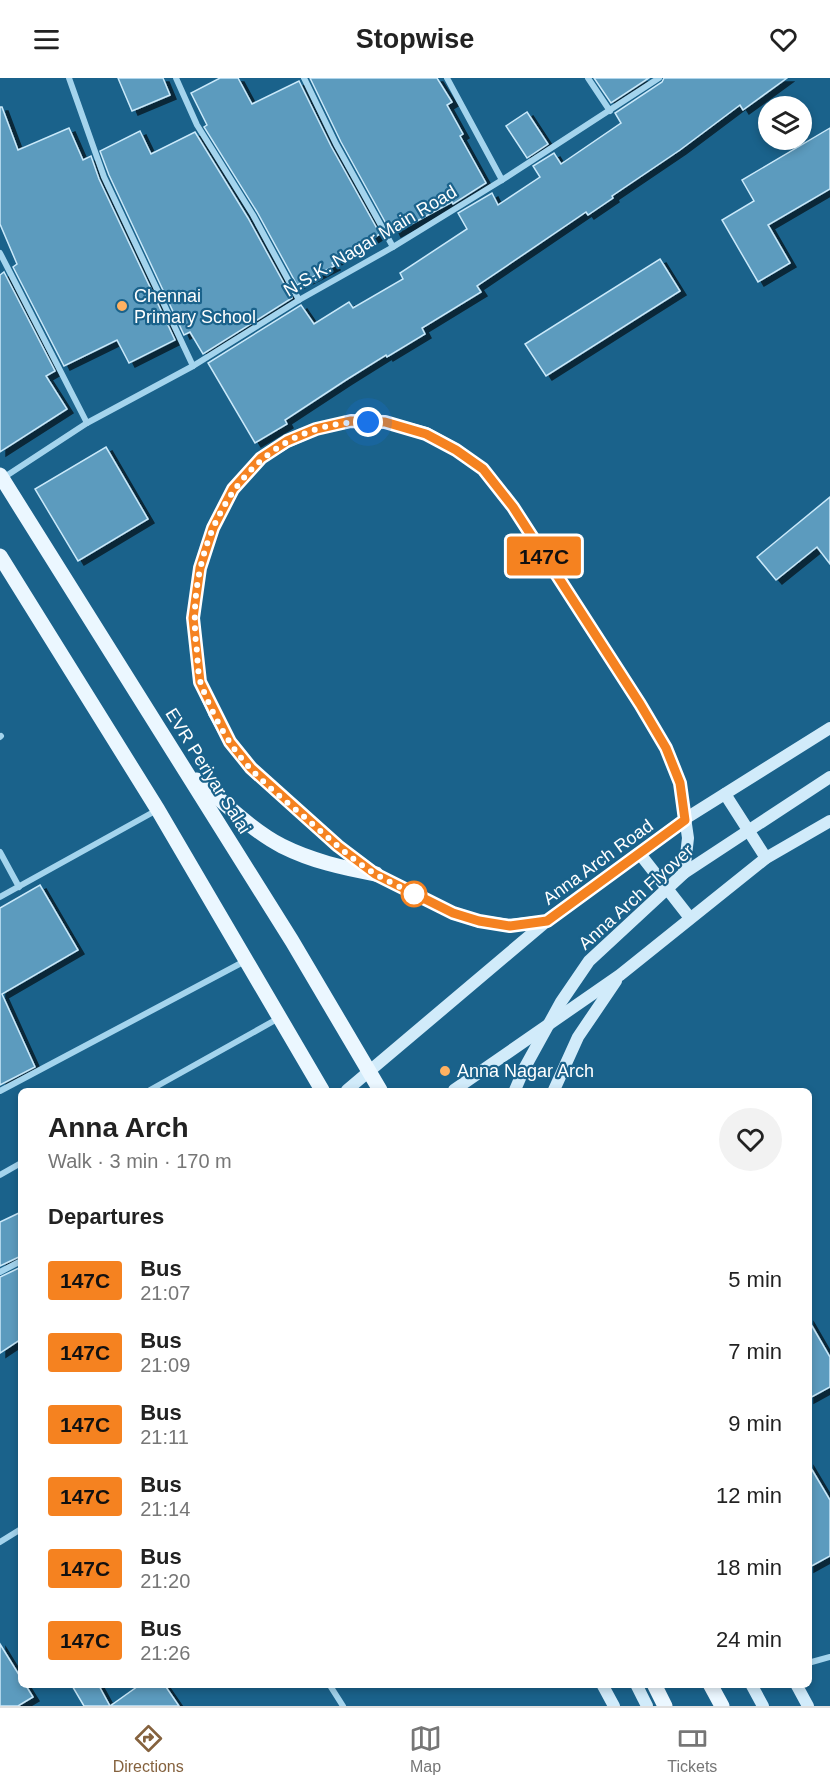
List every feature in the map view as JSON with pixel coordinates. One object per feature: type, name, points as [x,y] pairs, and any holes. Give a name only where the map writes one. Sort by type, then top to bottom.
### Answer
[{"type":"main road","points":[[547,921],[510,926],[479,921],[453,913],[375,874],[338,846],[251,768],[230,742],[214,713],[200,682],[193,618],[200,568],[213,528],[233,489],[261,458],[287,441],[316,429],[351,421],[385,422],[426,434],[456,450],[483,469],[513,507],[666,748],[680,783],[688,838],[684,873]]},
{"type":"main road","name":"EVR Periyar Salai","points":[[1,478],[292,941],[379,1088]]},
{"type":"main road","points":[[0,556],[158,810],[321,1088]]},
{"type":"main road","name":"Anna Arch Road","points":[[349,1088],[547,921],[688,818],[830,728]]},
{"type":"main road","points":[[185,771],[254,828],[281,845],[330,865],[375,874]]},
{"type":"main road","name":"Anna Arch Flyover","points":[[516,1088],[561,1002],[589,961],[684,873],[830,777]]},
{"type":"main road","points":[[725,794],[766,858]]},
{"type":"main road","points":[[457,1088],[620,975],[766,858],[830,821]]},
{"type":"main road","points":[[640,854],[690,918]]},
{"type":"main road","points":[[555,1088],[578,1037],[620,975]]},
{"type":"main road","points":[[604,1688],[614,1706]]},
{"type":"main road","points":[[638,1688],[648,1706]]},
{"type":"main road","points":[[656,1688],[666,1706]]},
{"type":"main road","points":[[712,1688],[722,1706]]},
{"type":"main road","points":[[753,1688],[763,1706]]},
{"type":"main road","points":[[798,1688],[808,1706]]},
{"type":"street","points":[[69,78],[104,177],[193,366]]},
{"type":"street","points":[[176,78],[197,125],[254,215],[299,300]]},
{"type":"street","points":[[304,78],[336,144],[393,247]]},
{"type":"street","points":[[447,78],[502,180]]},
{"type":"street","points":[[588,78],[610,111]]},
{"type":"street","name":"N.S.K. Nagar Main Road","points":[[1,478],[87,423],[193,366],[299,300],[393,247],[502,180],[659,78]]},
{"type":"street","points":[[0,254],[87,423]]},
{"type":"street","points":[[0,897],[158,810]]},
{"type":"street","points":[[0,852],[19,887]]},
{"type":"street","points":[[0,1091],[246,960]]},
{"type":"street","points":[[154,1088],[279,1017]]},
{"type":"street","points":[[0,1175],[18,1165]]},
{"type":"street","points":[[0,1272],[18,1263]]},
{"type":"street","points":[[0,1542],[18,1531]]},
{"type":"street","points":[[812,1662],[830,1657]]},
{"type":"street","points":[[332,1688],[343,1706]]},
{"type":"building","points":[[118,78],[163,78],[170,95],[132,111]]},
{"type":"building","points":[[220,78],[238,78],[252,104],[299,81],[331,146],[380,234],[332,263],[334,266],[297,285],[257,212],[204,127],[207,125],[191,93]]},
{"type":"building","points":[[310,78],[437,78],[452,102],[447,105],[463,134],[460,136],[486,183],[453,204],[452,202],[395,233],[392,227],[389,229],[341,142]]},
{"type":"building","points":[[594,78],[649,78],[611,103]]},
{"type":"building","points":[[664,78],[787,78],[762,96],[758,96],[758,99],[743,110],[740,105],[680,150],[612,196],[613,198],[588,215],[586,212],[477,286],[481,292],[422,328],[425,334],[346,380],[285,420],[287,424],[255,443],[208,363],[301,305],[314,324],[349,302],[353,308],[403,279],[400,273],[467,229],[458,213],[492,193],[498,205],[540,177],[533,166],[554,153],[561,164],[621,123],[615,113],[662,82]]},
{"type":"building","points":[[0,107],[2,107],[18,150],[69,128],[83,160],[91,156],[99,179],[175,340],[129,363],[117,340],[64,366],[13,267],[17,264],[0,224]]},
{"type":"building","points":[[527,112],[548,144],[527,158],[506,126]]},
{"type":"building","points":[[830,128],[830,189],[768,225],[790,263],[758,282],[722,220],[754,201],[742,180],[793,150],[812,150],[812,139]]},
{"type":"building","points":[[140,131],[151,154],[195,132],[248,218],[292,298],[203,354],[190,332],[184,335],[100,151]]},
{"type":"building","points":[[660,259],[680,291],[546,376],[525,344]]},
{"type":"building","points":[[4,272],[55,371],[46,376],[67,409],[0,452],[0,275]]},
{"type":"building","points":[[106,447],[148,519],[78,561],[35,489]]},
{"type":"building","points":[[830,497],[830,564],[817,547],[776,580],[757,557]]},
{"type":"building","points":[[40,885],[78,950],[2,994],[35,1067],[0,1085],[0,908]]},
{"type":"building","points":[[18,1213],[18,1257],[0,1266],[0,1222]]},
{"type":"building","points":[[18,1268],[18,1341],[0,1353],[0,1277]]},
{"type":"building","points":[[812,1326],[830,1357],[830,1387],[812,1397]]},
{"type":"building","points":[[812,1470],[830,1500],[830,1556],[812,1566]]},
{"type":"building","points":[[0,1644],[18,1673],[18,1688],[27,1688],[33,1697],[18,1706],[0,1706]]},
{"type":"building","points":[[73,1688],[100,1688],[110,1706],[84,1706]]},
{"type":"building","points":[[135,1688],[167,1688],[179,1706],[110,1706]]},
{"type":"bus line","name":"147C","points":[[351,421],[385,422],[426,434],[456,450],[483,469],[513,507],[666,748],[680,783],[685,820],[547,921],[510,926],[479,921],[453,913],[375,874],[338,846],[251,768],[230,742],[200,682],[193,618],[200,568],[213,528],[233,489],[261,458],[287,441],[316,429],[351,421]]},
{"type":"place","name":"Chennai Primary School","points":[[122,306]]},
{"type":"place","name":"Anna Nagar Arch","points":[[445,1071]]},
{"type":"route","points":[[368,422],[351,421],[316,429],[287,441],[261,458],[233,489],[213,528],[200,568],[193,618],[200,682],[230,742],[251,768],[279,795],[338,846],[375,874],[421,898],[414,894]]}]
